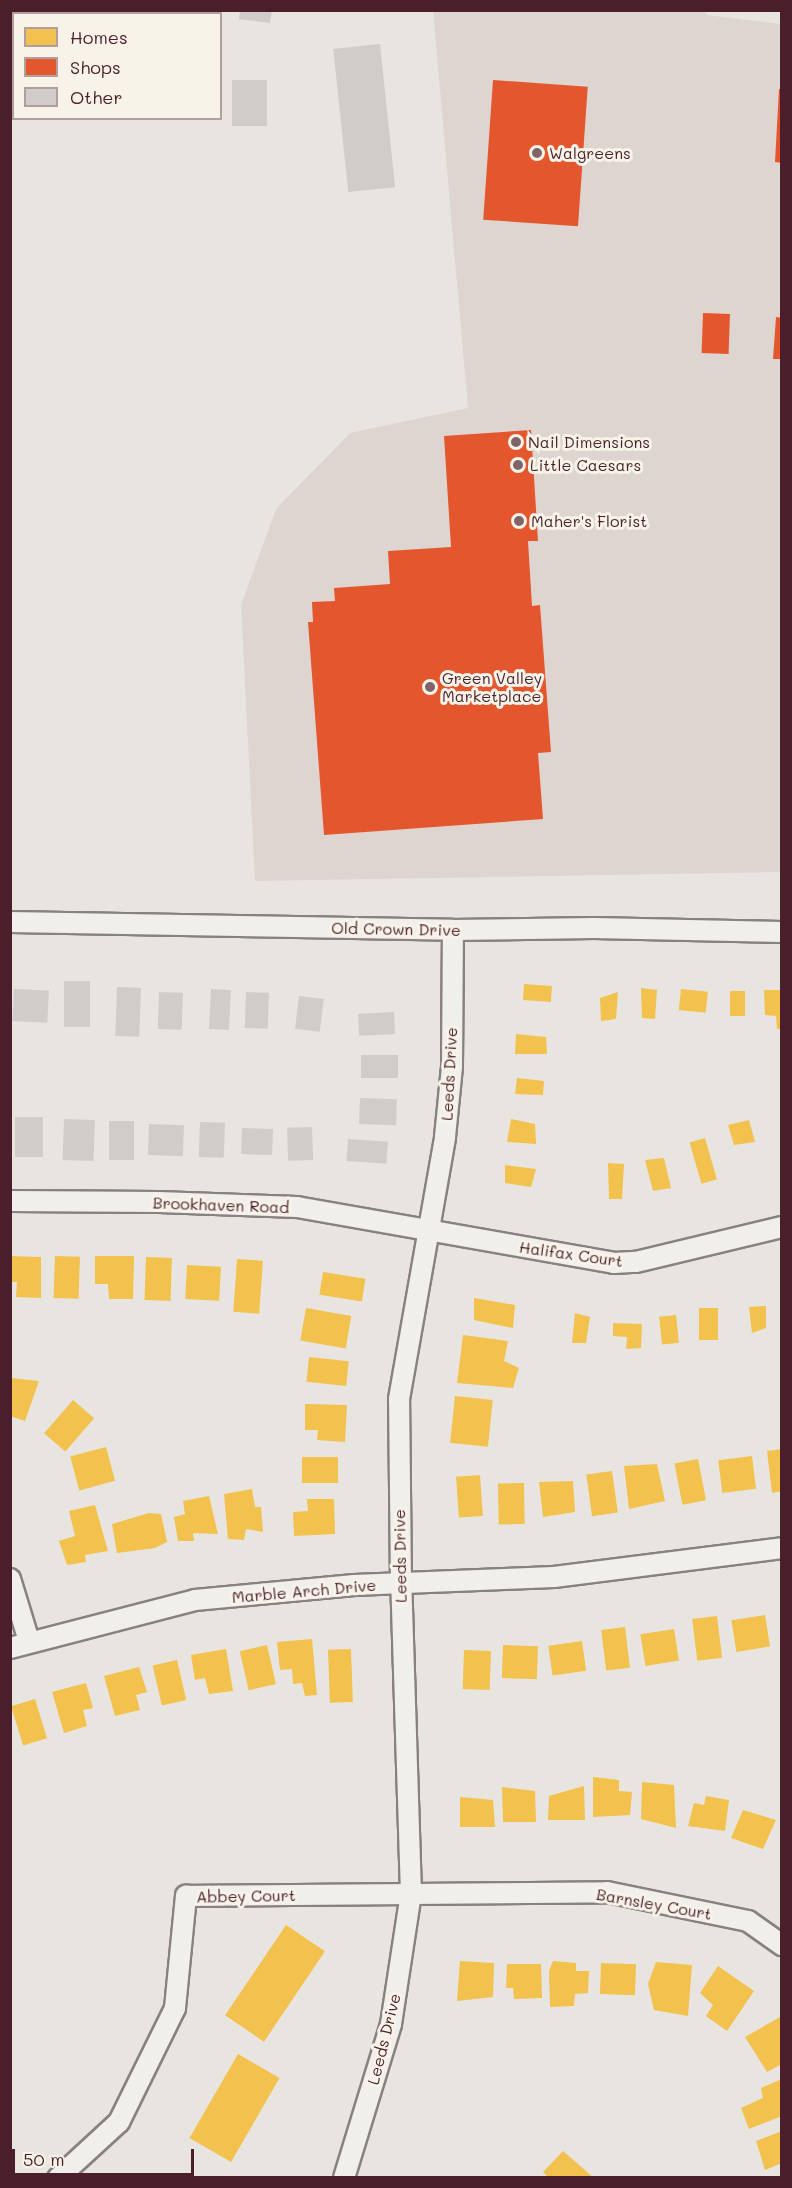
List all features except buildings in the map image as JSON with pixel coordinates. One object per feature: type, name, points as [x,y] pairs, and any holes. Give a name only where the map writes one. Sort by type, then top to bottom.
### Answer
[{"type":"street","name":"Old Crown Drive","points":[[10,922],[453,930],[594,928],[782,932]]},
{"type":"street","name":"Leeds Drive","points":[[351,2175],[392,2024],[411,1894],[401,1584],[399,1399],[445,1137],[452,1067],[453,930]]},
{"type":"street","name":"Brookhaven Road","points":[[10,1201],[159,1202],[297,1208],[429,1231]]},
{"type":"street","name":"Halifax Court","points":[[429,1231],[614,1263],[636,1262],[782,1227]]},
{"type":"street","name":"Marble Arch Drive","points":[[20,1645],[195,1600],[354,1585],[554,1577],[782,1548]]},
{"type":"street","points":[[10,1579],[20,1645]]},
{"type":"street","name":"Barnsley Court","points":[[411,1894],[606,1892],[748,1921],[782,1945]]},
{"type":"street","name":"Abbey Court","points":[[58,2178],[119,2122],[174,2007],[186,1896],[411,1894]]},
{"type":"shaded area","points":[[703,10],[707,15],[781,24],[781,872],[255,881],[241,605],[276,509],[350,433],[468,408],[433,11]]},
{"type":"place","name":"Walgreens","points":[[537,153]]},
{"type":"place","name":"Nail Dimensions","points":[[516,442]]},
{"type":"place","name":"Little Caesars","points":[[518,465]]},
{"type":"place","name":"Maher's Florist","points":[[519,521]]},
{"type":"place","name":"Green Valley Marketplace","points":[[430,687]]}]
